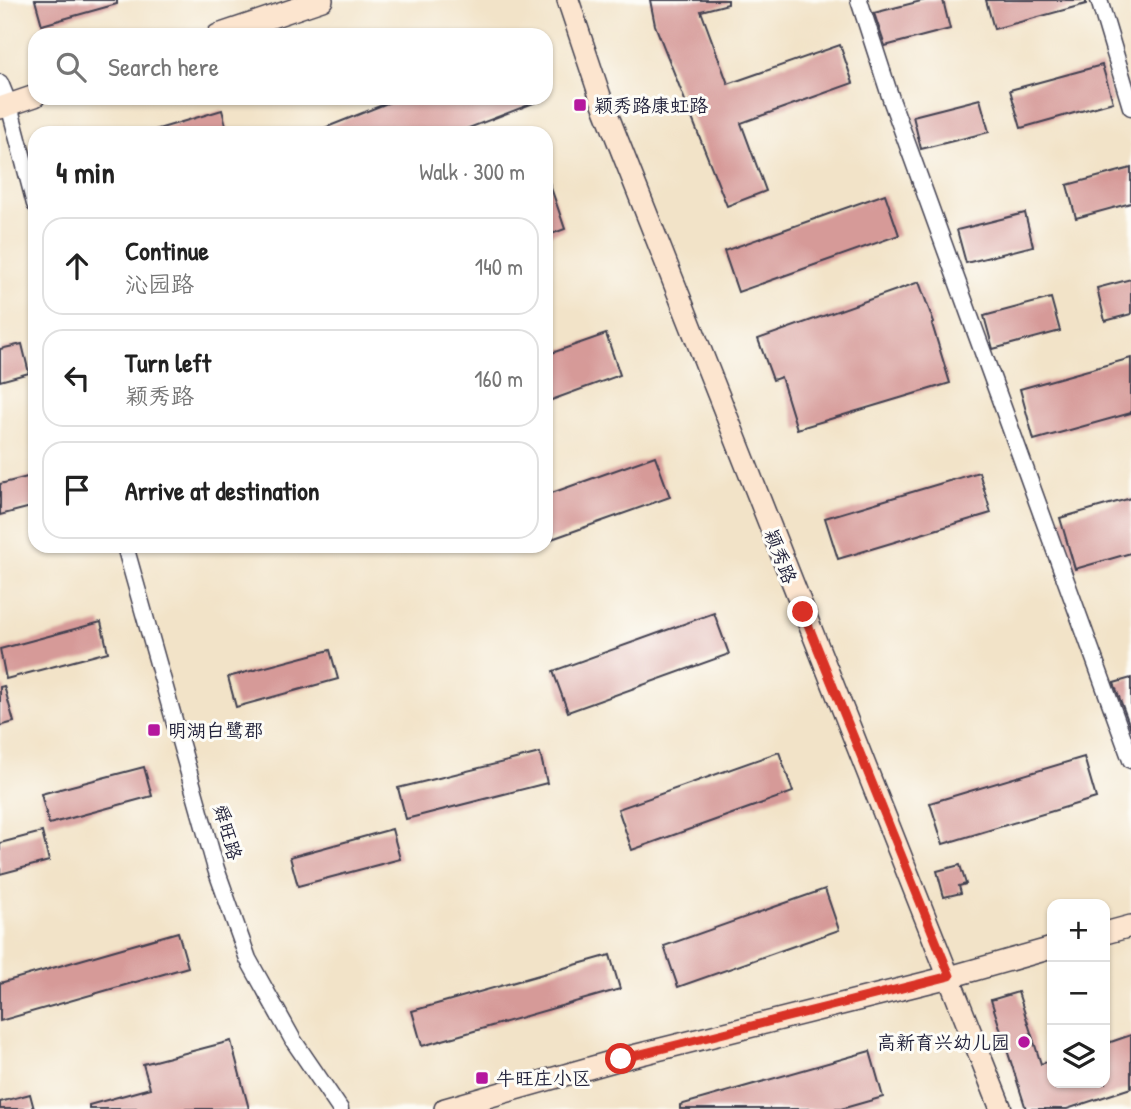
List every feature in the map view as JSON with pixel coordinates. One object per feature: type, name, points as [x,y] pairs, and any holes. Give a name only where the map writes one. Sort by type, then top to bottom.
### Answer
[{"type":"main road","points":[[239,28],[322,0]]},
{"type":"main road","name":"颖秀路","points":[[568,0],[600,96],[1001,1109]]},
{"type":"main road","points":[[5,106],[28,98]]},
{"type":"main road","points":[[1110,932],[1131,926]]},
{"type":"main road","points":[[445,1109],[621,1059],[1047,949]]},
{"type":"street","points":[[859,0],[896,113],[1131,760]]},
{"type":"street","points":[[1099,0],[1131,107]]},
{"type":"street","points":[[0,82],[28,181]]},
{"type":"street","name":"舜旺路","points":[[127,553],[216,869],[248,959],[293,1040],[340,1109]]},
{"type":"building","points":[[35,0],[117,0],[117,4],[42,25]]},
{"type":"building","points":[[650,0],[728,0],[728,4],[701,11],[728,84],[840,45],[853,83],[741,123],[766,191],[727,206],[655,25]]},
{"type":"building","points":[[925,0],[943,0],[950,29],[885,46],[874,13]]},
{"type":"building","points":[[986,0],[1086,0],[1086,4],[994,29]]},
{"type":"building","points":[[1102,65],[1113,102],[1021,128],[1010,90]]},
{"type":"building","points":[[980,99],[989,132],[921,149],[913,116]]},
{"type":"building","points":[[382,105],[528,105],[474,126],[330,126]]},
{"type":"building","points":[[222,110],[226,126],[168,126]]},
{"type":"building","points":[[1131,168],[1131,203],[1076,218],[1067,185]]},
{"type":"building","points":[[553,194],[565,229],[553,233]]},
{"type":"building","points":[[885,194],[899,235],[738,292],[724,251]]},
{"type":"building","points":[[1025,213],[1033,246],[966,263],[957,230]]},
{"type":"building","points":[[1131,279],[1131,314],[1105,321],[1097,288]]},
{"type":"building","points":[[919,282],[934,323],[932,324],[950,383],[797,429],[781,377],[773,380],[758,339]]},
{"type":"building","points":[[1051,298],[1060,331],[993,349],[984,316]]},
{"type":"building","points":[[606,334],[620,375],[553,399],[553,353]]},
{"type":"building","points":[[22,344],[28,373],[0,381],[0,349]]},
{"type":"building","points":[[1131,358],[1131,413],[1034,440],[1020,389]]},
{"type":"building","points":[[655,456],[670,497],[553,539],[553,492]]},
{"type":"building","points":[[979,472],[991,513],[838,559],[825,518]]},
{"type":"building","points":[[28,477],[28,508],[0,515],[0,484]]},
{"type":"building","points":[[1131,498],[1131,553],[1075,569],[1060,518]]},
{"type":"building","points":[[714,613],[729,654],[568,712],[553,671]]},
{"type":"building","points":[[101,622],[108,652],[6,679],[0,649]]},
{"type":"building","points":[[330,650],[338,679],[236,707],[228,677]]},
{"type":"building","points":[[1131,678],[1131,729],[1114,683]]},
{"type":"building","points":[[4,686],[14,722],[0,726],[0,687]]},
{"type":"building","points":[[779,752],[793,792],[632,850],[618,809]]},
{"type":"building","points":[[540,753],[547,783],[406,819],[398,788]]},
{"type":"building","points":[[1084,757],[1096,798],[943,844],[930,803]]},
{"type":"building","points":[[144,767],[152,796],[49,824],[41,794]]},
{"type":"building","points":[[392,829],[400,859],[298,886],[290,857]]},
{"type":"building","points":[[42,832],[49,861],[0,874],[0,843]]},
{"type":"building","points":[[960,865],[966,884],[959,886],[961,893],[944,897],[937,871]]},
{"type":"building","points":[[825,889],[839,930],[678,987],[664,946]]},
{"type":"building","points":[[178,932],[188,967],[0,1021],[0,983]]},
{"type":"building","points":[[610,955],[620,989],[422,1046],[412,1011]]},
{"type":"building","points":[[1018,992],[1041,1064],[1047,1062],[1047,1088],[1110,1088],[1110,1042],[1131,1035],[1131,1088],[1067,1109],[1026,1109],[991,1000]]},
{"type":"building","points":[[231,1041],[249,1109],[89,1109],[89,1105],[150,1088],[143,1064]]},
{"type":"building","points":[[870,1051],[883,1097],[841,1109],[680,1109],[680,1105]]},
{"type":"building","points":[[30,1094],[34,1109],[0,1109],[0,1102]]},
{"type":"place","name":"颖秀路康虹路","points":[[580,105]]},
{"type":"place","name":"明湖白鹭郡","points":[[154,730]]},
{"type":"place","name":"高新育兴幼儿园","points":[[1024,1042]]},
{"type":"place","name":"牛旺庄小区","points":[[482,1078]]},
{"type":"route","points":[[621,1059],[950,976],[803,612]]}]
